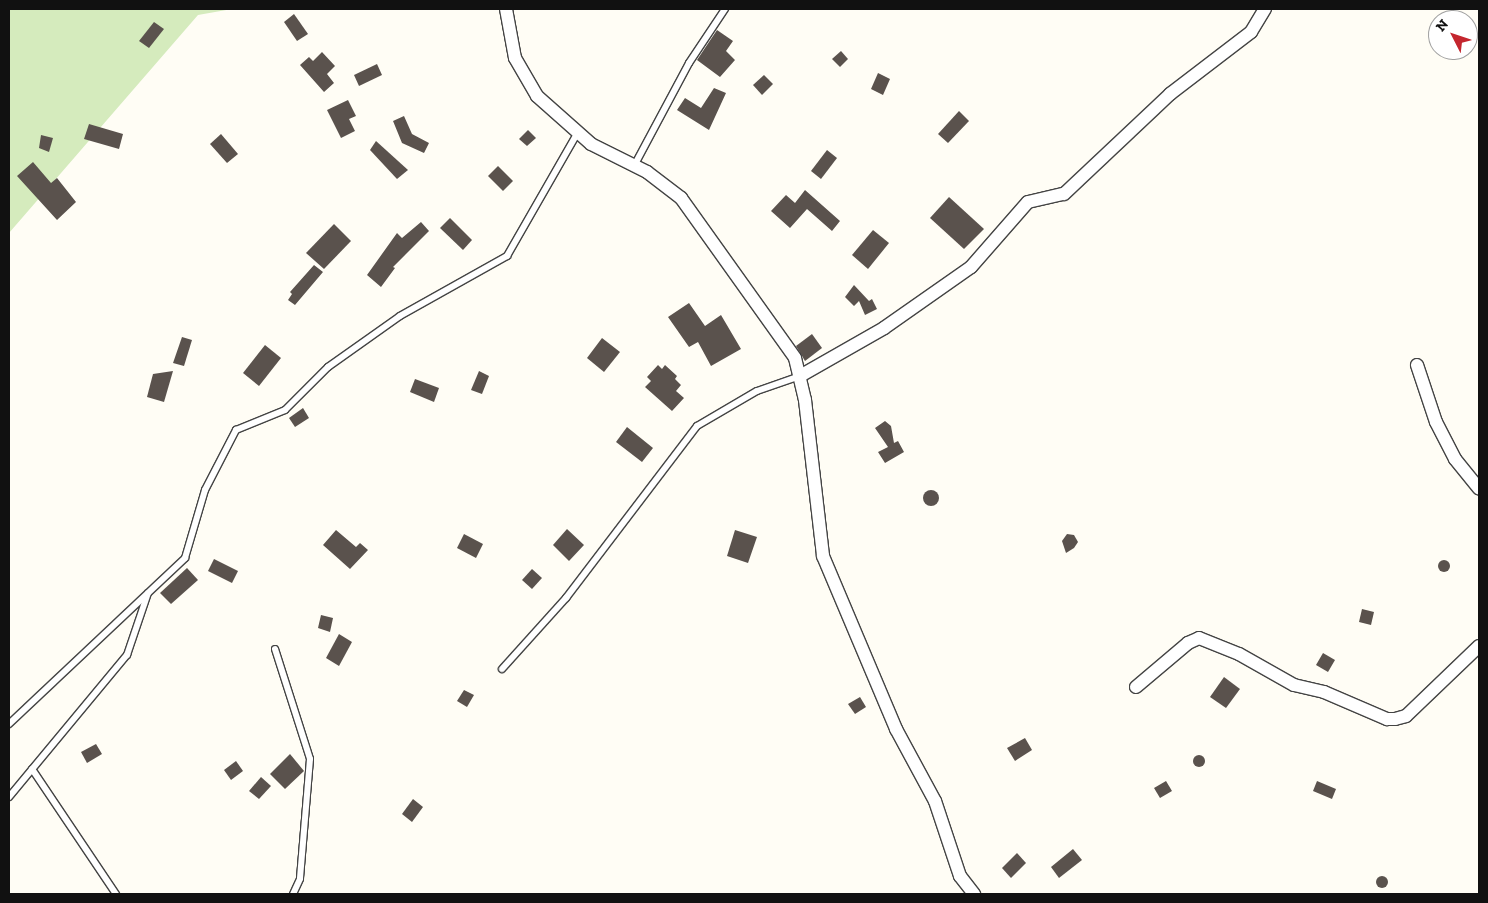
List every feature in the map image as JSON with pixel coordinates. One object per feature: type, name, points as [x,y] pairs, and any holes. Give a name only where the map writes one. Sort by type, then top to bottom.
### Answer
[{"type":"street","points":[[506,9],[515,58],[537,96],[591,144],[634,166],[665,185],[696,215],[717,250],[786,341],[800,376],[823,556],[896,729],[935,801],[960,876],[974,894]]},
{"type":"street","points":[[800,376],[884,328],[971,267],[1028,202],[1064,194],[1170,94],[1251,32],[1265,9]]},
{"type":"street","points":[[1417,365],[1436,422],[1455,459],[1479,489]]},
{"type":"street","points":[[1136,687],[1188,643],[1199,638],[1239,654],[1294,685],[1324,692],[1387,719],[1395,719],[1406,716],[1479,646]]},
{"type":"lane","points":[[634,166],[689,63],[725,9]]},
{"type":"lane","points":[[9,724],[184,558],[205,490],[236,430],[285,410],[328,367],[400,316],[507,256],[578,132]]},
{"type":"lane","points":[[502,669],[566,598],[698,426],[757,392],[800,376]]},
{"type":"lane","points":[[9,797],[127,656],[148,592]]},
{"type":"lane","points":[[275,649],[310,759],[300,879],[293,894]]},
{"type":"lane","points":[[32,769],[116,894]]},
{"type":"green space","points":[[9,9],[232,9],[198,15],[9,233]]},
{"type":"building","points":[[294,14],[308,34],[297,41],[284,22]]},
{"type":"building","points":[[154,22],[164,29],[149,48],[139,41]]},
{"type":"building","points":[[717,30],[733,41],[726,51],[735,60],[720,77],[697,60]]},
{"type":"building","points":[[841,51],[848,59],[840,67],[832,59]]},
{"type":"building","points":[[322,52],[335,66],[327,74],[334,83],[324,92],[300,65],[309,57],[313,61]]},
{"type":"building","points":[[377,64],[382,75],[359,86],[354,75]]},
{"type":"building","points":[[878,73],[890,79],[883,95],[871,89]]},
{"type":"building","points":[[764,75],[773,84],[762,95],[753,85]]},
{"type":"building","points":[[714,88],[726,93],[709,130],[677,110],[685,98],[701,108]]},
{"type":"building","points":[[348,100],[356,116],[349,119],[355,131],[341,138],[327,110]]},
{"type":"building","points":[[959,111],[969,121],[948,143],[938,134]]},
{"type":"building","points":[[404,116],[412,134],[429,143],[424,153],[402,143],[393,121]]},
{"type":"building","points":[[89,124],[123,134],[119,149],[84,139]]},
{"type":"building","points":[[528,130],[536,138],[527,146],[519,139]]},
{"type":"building","points":[[221,134],[238,154],[227,163],[210,144]]},
{"type":"building","points":[[41,135],[53,138],[49,152],[39,148]]},
{"type":"building","points":[[376,141],[408,170],[397,179],[370,150]]},
{"type":"building","points":[[827,150],[837,158],[821,179],[811,171]]},
{"type":"building","points":[[33,162],[51,183],[57,178],[76,202],[57,220],[17,176]]},
{"type":"building","points":[[498,166],[513,181],[503,191],[488,176]]},
{"type":"building","points":[[805,190],[840,221],[832,231],[807,209],[790,228],[771,211],[786,195],[795,203]]},
{"type":"building","points":[[949,197],[984,229],[964,249],[930,218]]},
{"type":"building","points":[[450,218],[472,240],[463,250],[440,228]]},
{"type":"building","points":[[421,222],[429,231],[393,267],[395,268],[381,287],[367,275],[397,233],[402,238]]},
{"type":"building","points":[[334,224],[351,241],[324,269],[306,253]]},
{"type":"building","points":[[873,230],[889,243],[868,269],[852,255]]},
{"type":"building","points":[[314,265],[323,272],[295,305],[288,300],[292,294],[290,292]]},
{"type":"building","points":[[854,285],[869,301],[872,299],[877,309],[865,315],[859,301],[854,306],[845,297]]},
{"type":"building","points":[[689,303],[705,326],[721,315],[741,349],[711,366],[698,342],[689,347],[668,317]]},
{"type":"building","points":[[812,334],[822,348],[805,361],[796,346]]},
{"type":"building","points":[[182,337],[192,340],[184,366],[173,363]]},
{"type":"building","points":[[602,338],[620,352],[604,372],[587,358]]},
{"type":"building","points":[[265,345],[281,358],[259,386],[243,373]]},
{"type":"building","points":[[658,365],[662,369],[665,365],[677,376],[675,379],[681,385],[676,391],[684,398],[672,411],[645,387],[651,381],[647,377]]},
{"type":"building","points":[[173,371],[164,402],[147,397],[153,374]]},
{"type":"building","points":[[479,371],[489,376],[482,394],[471,390]]},
{"type":"building","points":[[415,379],[439,388],[434,402],[410,392]]},
{"type":"building","points":[[303,408],[309,418],[295,427],[289,418]]},
{"type":"building","points":[[885,421],[891,426],[894,443],[898,441],[904,452],[885,463],[878,452],[888,447],[875,428]]},
{"type":"building","points":[[627,427],[653,448],[642,462],[616,442]]},
{"type":"building","points":[[931,490],[939,498],[931,506],[923,498]]},
{"type":"building","points":[[567,529],[584,545],[569,561],[553,545]]},
{"type":"building","points":[[336,530],[356,547],[360,543],[368,550],[350,569],[323,545]]},
{"type":"building","points":[[735,530],[757,537],[748,563],[727,556]]},
{"type":"building","points":[[464,534],[483,544],[476,558],[457,548]]},
{"type":"building","points":[[1067,534],[1074,535],[1078,542],[1074,548],[1066,553],[1062,541]]},
{"type":"building","points":[[214,559],[238,571],[232,583],[208,571]]},
{"type":"building","points":[[1446,560],[1449,561],[1449,571],[1442,572],[1439,571],[1438,564],[1439,561]]},
{"type":"building","points":[[187,568],[198,580],[171,604],[160,593]]},
{"type":"building","points":[[532,569],[542,578],[532,589],[522,580]]},
{"type":"building","points":[[1362,609],[1374,612],[1371,625],[1359,622]]},
{"type":"building","points":[[321,615],[333,618],[330,632],[318,628]]},
{"type":"building","points":[[339,634],[352,642],[339,666],[326,658]]},
{"type":"building","points":[[1323,653],[1335,660],[1328,672],[1316,665]]},
{"type":"building","points":[[1224,677],[1240,689],[1226,708],[1210,697]]},
{"type":"building","points":[[464,690],[474,695],[467,707],[457,701]]},
{"type":"building","points":[[860,697],[866,707],[855,714],[848,704]]},
{"type":"building","points":[[1025,738],[1032,750],[1015,761],[1007,748]]},
{"type":"building","points":[[96,744],[102,754],[87,763],[81,752]]},
{"type":"building","points":[[290,754],[304,771],[285,789],[270,774]]},
{"type":"building","points":[[1201,755],[1204,756],[1204,766],[1197,767],[1194,766],[1193,759],[1194,756]]},
{"type":"building","points":[[236,761],[243,771],[231,780],[224,770]]},
{"type":"building","points":[[261,777],[271,786],[259,799],[249,791]]},
{"type":"building","points":[[1166,781],[1172,791],[1160,798],[1154,788]]},
{"type":"building","points":[[1317,781],[1336,789],[1332,799],[1313,791]]},
{"type":"building","points":[[413,799],[423,807],[412,822],[402,814]]},
{"type":"building","points":[[1073,849],[1082,860],[1059,878],[1051,867]]},
{"type":"building","points":[[1017,853],[1026,863],[1011,878],[1002,868]]},
{"type":"building","points":[[1384,876],[1387,877],[1387,887],[1380,888],[1377,887],[1376,880],[1377,877]]}]
